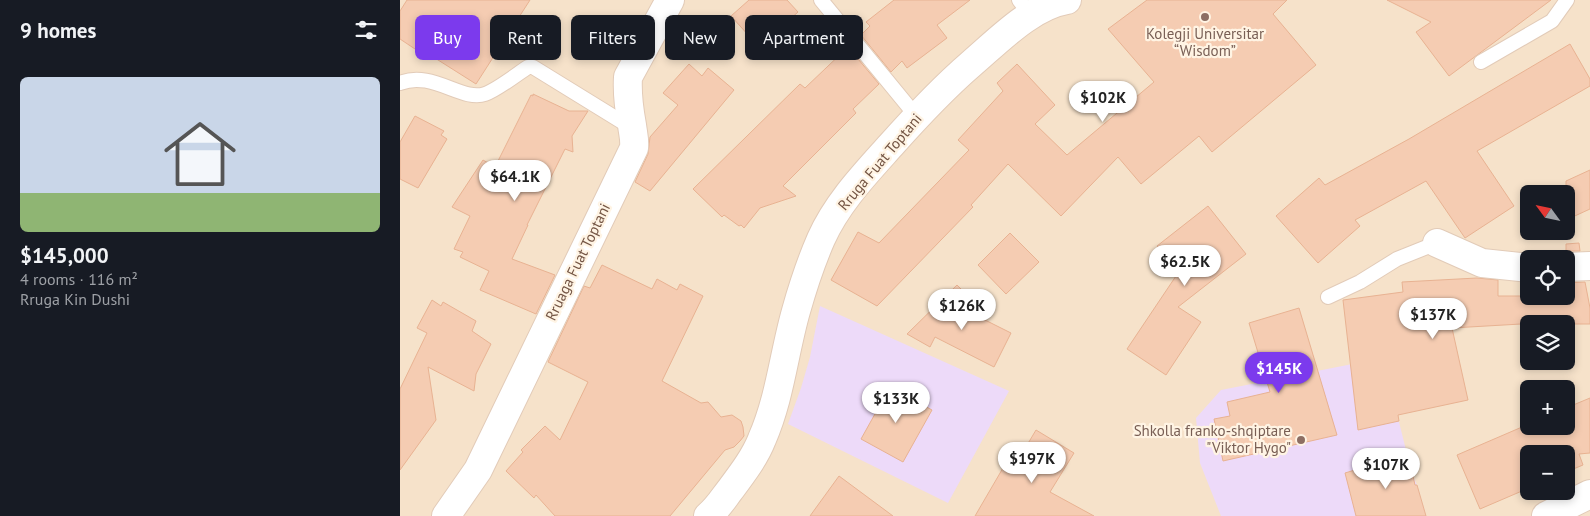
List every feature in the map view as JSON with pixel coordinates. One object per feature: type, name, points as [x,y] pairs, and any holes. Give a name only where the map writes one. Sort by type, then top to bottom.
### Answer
[{"type":"street","name":"Rruaga Fuat Toptani","points":[[446,516],[478,470],[629,157],[636,138],[632,128],[627,90],[628,77],[670,0]]},
{"type":"street","name":"Rruga Fuat Toptani","points":[[708,516],[741,476],[762,440],[776,398],[795,312],[807,273],[822,237],[844,200],[863,176],[917,117],[960,74],[1008,32],[1025,8],[1067,0]]},
{"type":"street","points":[[1437,243],[1482,262],[1520,267]]},
{"type":"street","points":[[1575,267],[1590,266]]},
{"type":"street","points":[[1546,516],[1590,494]]},
{"type":"lane","points":[[821,0],[917,117]]},
{"type":"lane","points":[[1481,62],[1552,21],[1568,0]]},
{"type":"lane","points":[[400,83],[412,79],[428,80],[475,96],[486,94],[528,67],[533,67],[632,128]]},
{"type":"lane","points":[[1328,297],[1360,282],[1397,259],[1437,243]]},
{"type":"shaded area","points":[[400,0],[1590,0],[1590,516],[400,516]]},
{"type":"shaded area","points":[[820,306],[1009,391],[948,503],[788,424],[810,357]]},
{"type":"shaded area","name":"Shkolla franko-shqiptare \"Viktor Hygo\"","points":[[1383,358],[1412,474],[1426,516],[1221,516],[1200,463],[1196,418],[1221,390]]},
{"type":"building","points":[[407,0],[530,0],[520,15],[490,15],[491,60],[476,84],[438,60],[480,60],[480,15],[415,15],[415,49],[400,39],[400,11]]},
{"type":"building","points":[[749,0],[787,0],[798,12],[795,15],[745,15],[745,32],[735,20],[735,15],[732,15]]},
{"type":"building","points":[[894,0],[970,0],[937,25],[947,38],[907,68],[902,61],[891,72],[863,37],[863,33],[870,26],[866,22]]},
{"type":"building","points":[[1147,0],[1287,0],[1273,14],[1316,65],[1212,152],[1199,136],[1141,184],[1118,157],[1061,216],[1008,164],[971,205],[973,207],[877,306],[831,280],[858,232],[879,243],[969,150],[958,140],[1003,91],[997,83],[1017,64],[1055,105],[1035,124],[1067,155],[1154,82],[1108,29]]},
{"type":"building","points":[[1387,0],[1551,0],[1449,76],[1416,32],[1431,22]]},
{"type":"building","points":[[1570,44],[1590,79],[1590,86],[1477,151],[1514,206],[1465,238],[1426,181],[1355,220],[1360,226],[1318,263],[1276,216],[1319,178],[1325,185],[1409,139]]},
{"type":"building","points":[[834,60],[859,60],[879,84],[853,109],[856,113],[783,186],[796,196],[760,208],[744,228],[724,215],[722,217],[693,189],[800,84],[805,88]]},
{"type":"building","points":[[689,64],[702,76],[708,68],[734,90],[650,191],[635,182],[648,154],[650,137],[678,105],[663,93]]},
{"type":"building","points":[[533,94],[569,111],[588,111],[572,136],[573,152],[565,149],[512,259],[555,275],[536,314],[480,290],[489,271],[460,257],[463,252],[454,249],[470,216],[452,207],[483,160],[495,167]]},
{"type":"building","points":[[415,116],[444,131],[441,135],[447,139],[418,188],[400,179],[400,142]]},
{"type":"building","points":[[1590,170],[1590,209],[1575,216],[1575,185],[1566,185],[1566,181]]},
{"type":"building","points":[[1208,206],[1246,254],[1178,307],[1201,322],[1166,375],[1127,349],[1178,273],[1157,246]]},
{"type":"building","points":[[1010,233],[1039,262],[1006,294],[978,265]]},
{"type":"building","points":[[1579,243],[1580,251],[1566,250],[1566,244]]},
{"type":"building","points":[[602,265],[652,289],[657,279],[677,290],[680,284],[703,296],[662,381],[701,403],[708,402],[721,417],[732,415],[741,421],[743,427],[744,436],[740,441],[734,447],[725,450],[670,516],[555,516],[536,495],[534,498],[506,471],[523,452],[521,450],[545,426],[560,440],[588,382],[548,362],[584,286],[590,288]]},
{"type":"building","points":[[1477,278],[1498,280],[1498,296],[1520,296],[1520,305],[1575,305],[1575,283],[1585,282],[1590,308],[1590,324],[1575,324],[1575,315],[1520,315],[1520,324],[1452,328],[1468,400],[1398,415],[1399,421],[1358,430],[1343,300],[1403,292],[1402,282]]},
{"type":"building","points":[[957,285],[961,289],[953,305],[1011,333],[994,367],[935,337],[930,347],[907,334]]},
{"type":"building","points":[[432,300],[441,306],[443,302],[476,321],[472,331],[491,344],[476,374],[474,391],[428,367],[436,420],[400,470],[400,389],[427,333],[417,328]]},
{"type":"building","points":[[1299,308],[1337,435],[1223,461],[1214,419],[1230,416],[1227,402],[1270,392],[1249,323]]},
{"type":"building","points":[[890,387],[932,410],[903,462],[861,439]]},
{"type":"building","points":[[1590,398],[1590,453],[1579,454],[1583,465],[1575,468],[1575,445],[1520,445],[1520,492],[1480,509],[1457,455],[1520,428],[1520,435],[1575,435],[1575,404]]},
{"type":"building","points":[[1036,430],[1074,453],[1050,492],[1094,516],[975,516],[1003,468],[1011,472]]},
{"type":"building","points":[[1408,454],[1415,485],[1417,485],[1426,516],[1356,516],[1345,473]]},
{"type":"building","points":[[839,476],[893,516],[810,516]]},
{"type":"place","name":"Kolegji Universitar “Wisdom”","points":[[1205,17]]},
{"type":"place","name":"Shkolla franko-shqiptare \"Viktor Hygo\"","points":[[1301,440]]}]
